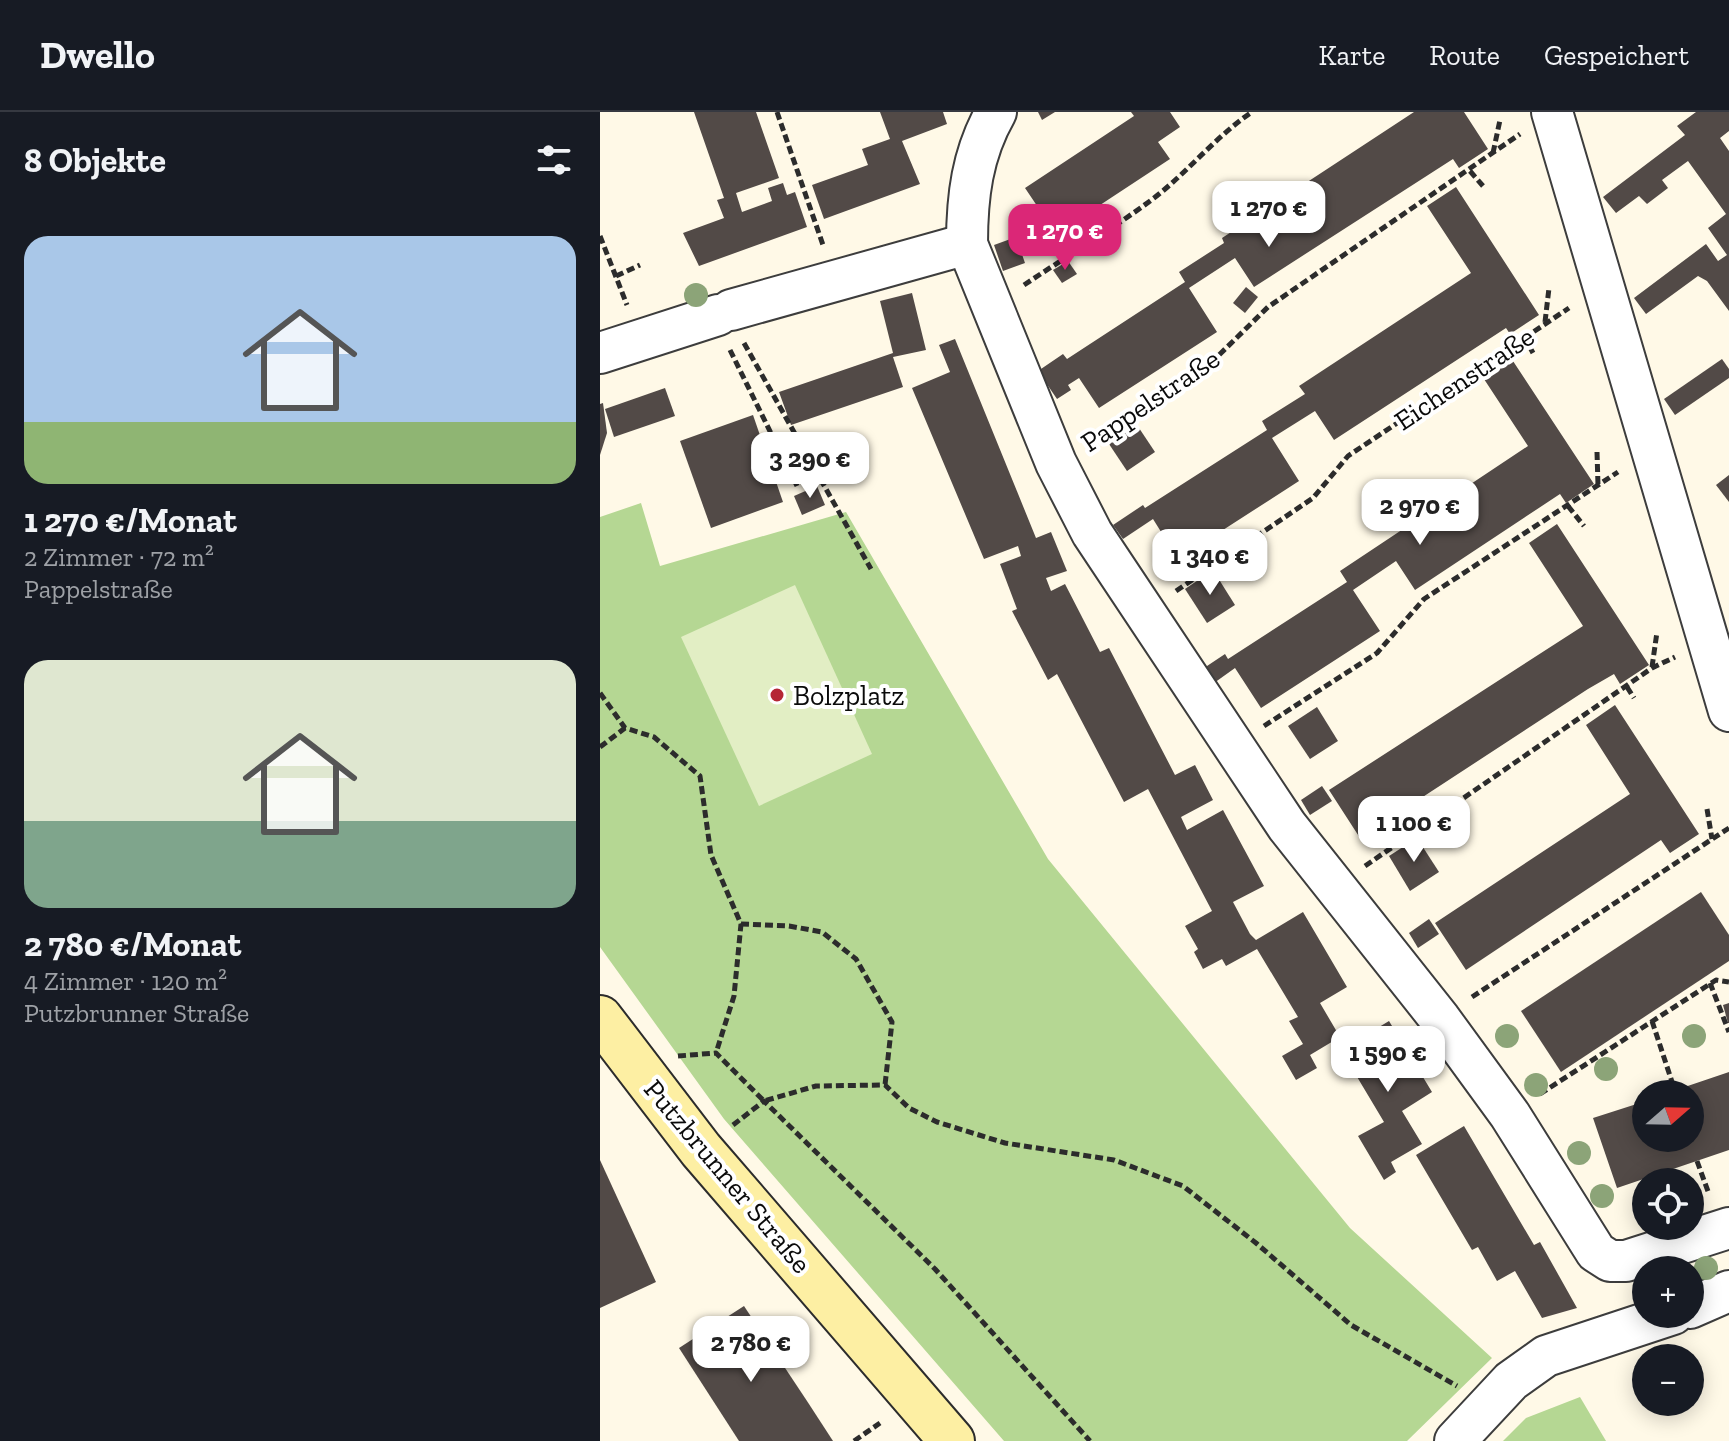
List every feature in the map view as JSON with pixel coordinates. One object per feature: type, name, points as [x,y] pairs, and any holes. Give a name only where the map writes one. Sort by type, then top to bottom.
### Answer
[{"type":"main road","name":"Putzbrunner Straße","points":[[600,1018],[701,1150],[952,1441]]},
{"type":"street","name":"Pappelstraße","points":[[996,112],[973,167],[967,207],[967,244],[1056,463],[1092,533],[1287,826],[1440,1019],[1510,1115],[1596,1252],[1610,1261],[1626,1261],[1729,1228]]},
{"type":"street","points":[[1540,120],[1604,286],[1729,711]]},
{"type":"street","points":[[600,353],[640,340],[727,320],[835,280],[967,244]]},
{"type":"street","points":[[1704,1302],[1729,1291]]},
{"type":"street","points":[[1704,1316],[1729,1320]]},
{"type":"street","points":[[1468,1428],[1511,1381],[1546,1356],[1632,1328]]},
{"type":"path","points":[[777,112],[835,280]]},
{"type":"path","points":[[990,303],[1017,289],[1152,199],[1186,172],[1226,129],[1252,112]]},
{"type":"path","points":[[1493,153],[1500,120]]},
{"type":"path","points":[[1483,186],[1470,171],[1540,120]]},
{"type":"path","name":"Pappelstraße","points":[[1056,463],[1218,356],[1268,307],[1470,171]]},
{"type":"path","points":[[600,236],[640,340]]},
{"type":"path","points":[[616,276],[640,265]]},
{"type":"path","name":"Eichenstraße","points":[[1144,612],[1313,498],[1348,456],[1545,322],[1604,286]]},
{"type":"path","points":[[1545,322],[1549,288]]},
{"type":"path","points":[[727,320],[797,486]]},
{"type":"path","points":[[727,320],[739,334],[871,569]]},
{"type":"path","points":[[1525,338],[1533,353]]},
{"type":"path","points":[[1234,748],[1377,653],[1424,599],[1652,449]]},
{"type":"path","points":[[1597,452],[1598,485]]},
{"type":"path","points":[[1568,506],[1584,526]]},
{"type":"path","points":[[1652,668],[1657,632]]},
{"type":"path","points":[[1335,886],[1652,668],[1708,640]]},
{"type":"path","points":[[1627,687],[1634,698]]},
{"type":"path","points":[[600,693],[625,728],[654,737],[700,776],[711,855],[741,924],[734,996],[716,1053]]},
{"type":"path","points":[[600,747],[625,728]]},
{"type":"path","points":[[1707,809],[1712,839]]},
{"type":"path","points":[[1440,1019],[1729,828]]},
{"type":"path","points":[[741,924],[789,926],[822,932],[856,959],[892,1022],[885,1085]]},
{"type":"path","points":[[1510,1115],[1710,983],[1716,980],[1729,982]]},
{"type":"path","points":[[1710,983],[1729,1032]]},
{"type":"path","points":[[1652,1021],[1671,1080]]},
{"type":"path","points":[[673,1056],[716,1053],[935,1269],[1090,1441]]},
{"type":"path","points":[[729,1129],[764,1101],[816,1086],[885,1085],[909,1108],[937,1122],[1005,1143],[1114,1160],[1183,1186],[1256,1243],[1351,1325],[1453,1380],[1468,1428]]},
{"type":"path","points":[[773,1350],[802,1330]]},
{"type":"path","points":[[854,1441],[880,1423]]},
{"type":"green space","points":[[641,503],[660,566],[846,512],[1048,859],[1350,1228],[1492,1358],[1407,1441],[1004,1441],[724,1119],[600,947],[600,517]]},
{"type":"green space","name":"Bolzplatz","points":[[795,585],[872,754],[759,806],[681,637]]},
{"type":"green space","points":[[1580,1397],[1606,1441],[1503,1441],[1526,1418]]},
{"type":"building","points":[[694,112],[756,112],[779,178],[736,193],[742,212],[772,201],[768,188],[783,183],[787,195],[795,192],[807,227],[699,266],[683,233],[724,218],[717,200],[724,198]]},
{"type":"building","points":[[880,112],[943,112],[947,124],[902,141],[920,184],[824,219],[812,185],[868,165],[862,149],[890,139]]},
{"type":"building","points":[[1038,112],[1055,112],[1042,120]]},
{"type":"building","points":[[1131,112],[1170,112],[1180,127],[1158,142],[1170,159],[1056,234],[1025,188],[1134,116]]},
{"type":"building","points":[[1414,112],[1464,112],[1488,149],[1459,168],[1453,159],[1254,287],[1235,258],[1189,288],[1217,332],[1099,408],[1079,378],[1068,385],[1071,390],[1057,399],[1038,371],[1063,354],[1067,359],[1185,282],[1179,272],[1224,243],[1222,238]]},
{"type":"building","points":[[1696,112],[1729,112],[1729,131],[1720,138],[1729,151],[1729,311],[1707,281],[1698,276],[1646,314],[1634,298],[1706,244],[1718,261],[1727,255],[1708,228],[1726,214],[1688,161],[1662,180],[1668,188],[1647,204],[1639,196],[1616,213],[1603,197],[1685,135],[1677,126]]},
{"type":"building","points":[[1456,187],[1539,315],[1510,334],[1506,328],[1334,440],[1315,411],[1272,438],[1299,481],[1178,559],[1153,519],[1123,539],[1113,525],[1267,430],[1262,421],[1305,394],[1299,386],[1471,273],[1427,206]]},
{"type":"building","points":[[1016,237],[1025,263],[1003,271],[994,245]]},
{"type":"building","points":[[1068,261],[1077,274],[1062,283],[1053,270]]},
{"type":"building","points":[[1246,287],[1258,297],[1245,313],[1233,303]]},
{"type":"building","points":[[912,293],[926,350],[893,357],[903,387],[791,425],[779,392],[893,353],[880,301]]},
{"type":"building","points":[[955,339],[1036,538],[1051,532],[1067,571],[1046,578],[1051,591],[1065,584],[1100,652],[1109,648],[1175,775],[1195,765],[1213,800],[1181,817],[1187,830],[1223,810],[1264,886],[1233,902],[1250,934],[1256,940],[1303,912],[1347,987],[1320,1003],[1340,1037],[1310,1055],[1317,1068],[1296,1080],[1282,1056],[1303,1044],[1289,1021],[1298,1017],[1257,949],[1226,966],[1222,959],[1203,969],[1194,952],[1198,949],[1185,926],[1212,911],[1148,789],[1124,802],[1057,674],[1048,680],[1012,611],[1017,609],[1000,564],[1021,556],[1018,546],[984,559],[912,388],[950,372],[939,345]]},
{"type":"building","points":[[1511,358],[1594,484],[1566,503],[1560,494],[1415,590],[1396,561],[1353,590],[1380,631],[1261,708],[1235,668],[1214,683],[1204,668],[1225,654],[1228,659],[1347,582],[1340,571],[1528,446],[1482,376]]},
{"type":"building","points":[[1722,359],[1729,369],[1729,378],[1675,415],[1664,399]]},
{"type":"building","points":[[665,388],[675,416],[614,437],[605,409]]},
{"type":"building","points":[[603,403],[607,433],[600,455],[600,404]]},
{"type":"building","points":[[753,415],[783,502],[711,528],[680,441]]},
{"type":"building","points":[[1133,419],[1155,452],[1127,471],[1105,438]]},
{"type":"building","points":[[1729,475],[1729,502],[1716,485]]},
{"type":"building","points":[[817,486],[825,505],[802,515],[794,496]]},
{"type":"building","points":[[1557,524],[1649,665],[1620,684],[1614,674],[1588,689],[1360,838],[1329,790],[1583,626],[1529,543]]},
{"type":"building","points":[[1213,570],[1235,605],[1207,623],[1185,589]]},
{"type":"building","points":[[1615,705],[1699,834],[1670,853],[1661,840],[1466,970],[1435,923],[1630,794],[1586,725]]},
{"type":"building","points":[[1317,707],[1338,741],[1310,759],[1288,726]]},
{"type":"building","points":[[1322,786],[1332,801],[1310,815],[1301,800]]},
{"type":"building","points":[[1417,838],[1439,872],[1410,891],[1389,856]]},
{"type":"building","points":[[1701,892],[1729,935],[1729,961],[1561,1072],[1521,1011]]},
{"type":"building","points":[[1429,919],[1439,934],[1418,948],[1409,933]]},
{"type":"building","points":[[1729,1003],[1729,1023],[1728,1023],[1723,1005]]},
{"type":"building","points":[[1389,1021],[1432,1092],[1402,1111],[1422,1144],[1391,1162],[1396,1172],[1384,1180],[1358,1136],[1384,1122],[1341,1050]]},
{"type":"building","points":[[1729,1072],[1729,1150],[1676,1168],[1632,1168],[1632,1183],[1617,1188],[1593,1118],[1632,1105],[1632,1152],[1704,1152],[1704,1080]]},
{"type":"building","points":[[1464,1126],[1534,1245],[1540,1242],[1577,1308],[1542,1318],[1515,1271],[1497,1281],[1478,1247],[1472,1250],[1416,1155]]},
{"type":"building","points":[[600,1160],[656,1282],[600,1308]]},
{"type":"building","points":[[744,1306],[833,1441],[739,1441],[679,1348]]},
{"type":"place","name":"Bolzplatz","points":[[777,695]]}]
